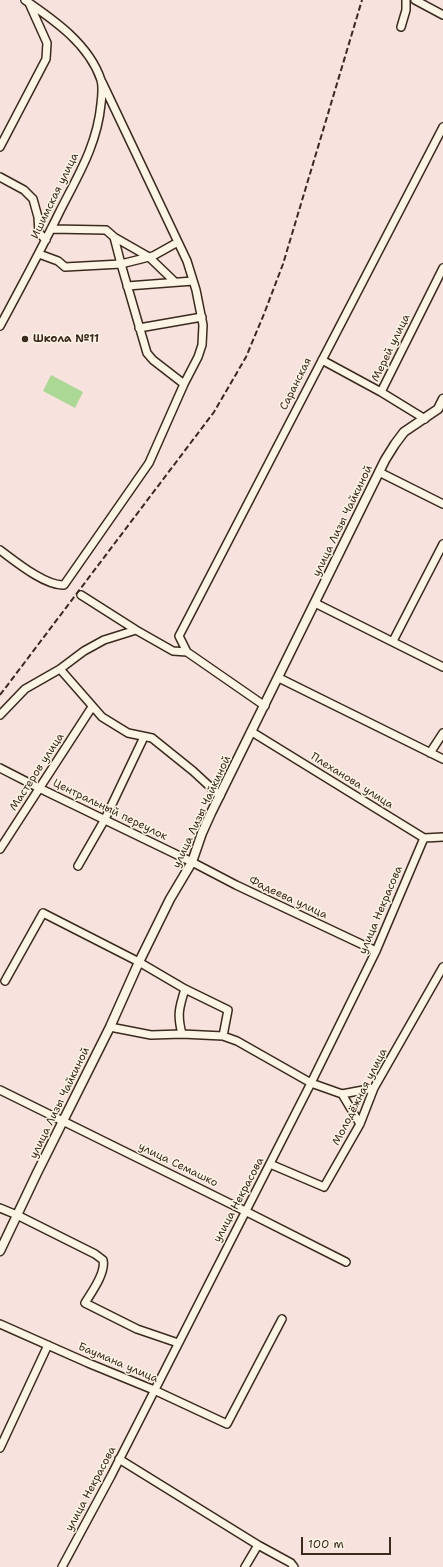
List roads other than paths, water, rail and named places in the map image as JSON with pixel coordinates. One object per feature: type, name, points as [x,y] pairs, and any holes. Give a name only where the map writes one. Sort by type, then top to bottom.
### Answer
[{"type":"street","points":[[401,27],[406,10],[406,0]]},
{"type":"street","points":[[415,0],[443,15]]},
{"type":"street","points":[[0,147],[46,59],[47,43],[27,2]]},
{"type":"street","name":"Ишимская улица","points":[[0,326],[39,254],[91,150],[99,121],[102,96],[102,82],[96,68],[72,37],[55,21],[27,2]]},
{"type":"street","points":[[0,550],[48,581],[58,585],[64,585],[149,463],[184,384],[198,357],[202,344],[202,317],[194,281],[187,261],[102,82]]},
{"type":"street","name":"Саранская","points":[[186,652],[179,636],[443,127]]},
{"type":"street","points":[[0,177],[24,190],[33,199],[38,217],[39,233],[46,240]]},
{"type":"street","points":[[51,230],[106,230],[114,237],[149,257],[175,282]]},
{"type":"street","points":[[114,237],[143,343],[150,356],[184,384]]},
{"type":"street","points":[[39,254],[58,261],[65,268],[121,264],[149,257],[178,242]]},
{"type":"street","name":"Мерей улица","points":[[425,419],[381,392],[443,268]]},
{"type":"street","points":[[127,286],[194,281]]},
{"type":"street","points":[[139,328],[202,317]]},
{"type":"street","points":[[322,360],[381,392]]},
{"type":"street","name":"улица Лизы Чайкиной","points":[[0,1251],[110,1027],[139,962],[170,899],[192,862],[202,833],[379,472],[395,444],[404,432],[440,411],[443,399]]},
{"type":"street","points":[[379,472],[443,504]]},
{"type":"street","points":[[393,641],[443,544]]},
{"type":"street","points":[[81,595],[136,630],[173,651],[186,652],[265,706]]},
{"type":"street","points":[[315,603],[443,667]]},
{"type":"street","points":[[0,715],[25,689],[60,669],[84,651],[104,640],[136,630]]},
{"type":"street","points":[[60,669],[102,717],[128,733],[152,738],[193,771],[220,796]]},
{"type":"street","points":[[279,678],[443,759]]},
{"type":"street","name":"Мастеров улица","points":[[0,849],[92,707]]},
{"type":"street","name":"Плеханова улица","points":[[252,732],[424,838]]},
{"type":"street","points":[[430,753],[443,733]]},
{"type":"street","points":[[78,866],[105,819],[144,737]]},
{"type":"street","name":"Центральный переулок","points":[[0,768],[192,862]]},
{"type":"street","points":[[424,838],[443,837]]},
{"type":"street","name":"улица Некрасова","points":[[62,1567],[119,1459],[311,1083],[376,951],[424,838]]},
{"type":"street","name":"Фадеева улица","points":[[192,862],[236,885],[376,951]]},
{"type":"street","points":[[5,981],[43,913],[139,962],[186,990],[228,1010],[223,1036]]},
{"type":"street","name":"Молодёжная улица","points":[[270,1164],[324,1187],[360,1124],[374,1088],[443,967]]},
{"type":"street","points":[[182,1034],[178,1022],[179,1010],[186,990]]},
{"type":"street","points":[[110,1027],[151,1035],[182,1034],[223,1036],[237,1041],[311,1083],[342,1094],[374,1088]]},
{"type":"street","name":"улица Семашко","points":[[0,1090],[346,1262]]},
{"type":"street","points":[[342,1094],[360,1124]]},
{"type":"street","points":[[0,1208],[17,1215],[104,1260],[98,1281],[85,1303],[137,1329],[178,1343]]},
{"type":"street","name":"Баумана улица","points":[[0,1324],[154,1390],[226,1424],[282,1319]]},
{"type":"street","points":[[0,1448],[48,1345]]},
{"type":"street","points":[[119,1459],[258,1545],[291,1563],[294,1567]]},
{"type":"street","points":[[245,1567],[258,1545]]},
{"type":"railway","points":[[0,695],[214,412],[246,357],[283,264],[362,0]]},
{"type":"place","name":"Школа №11","points":[[25,339]]}]
